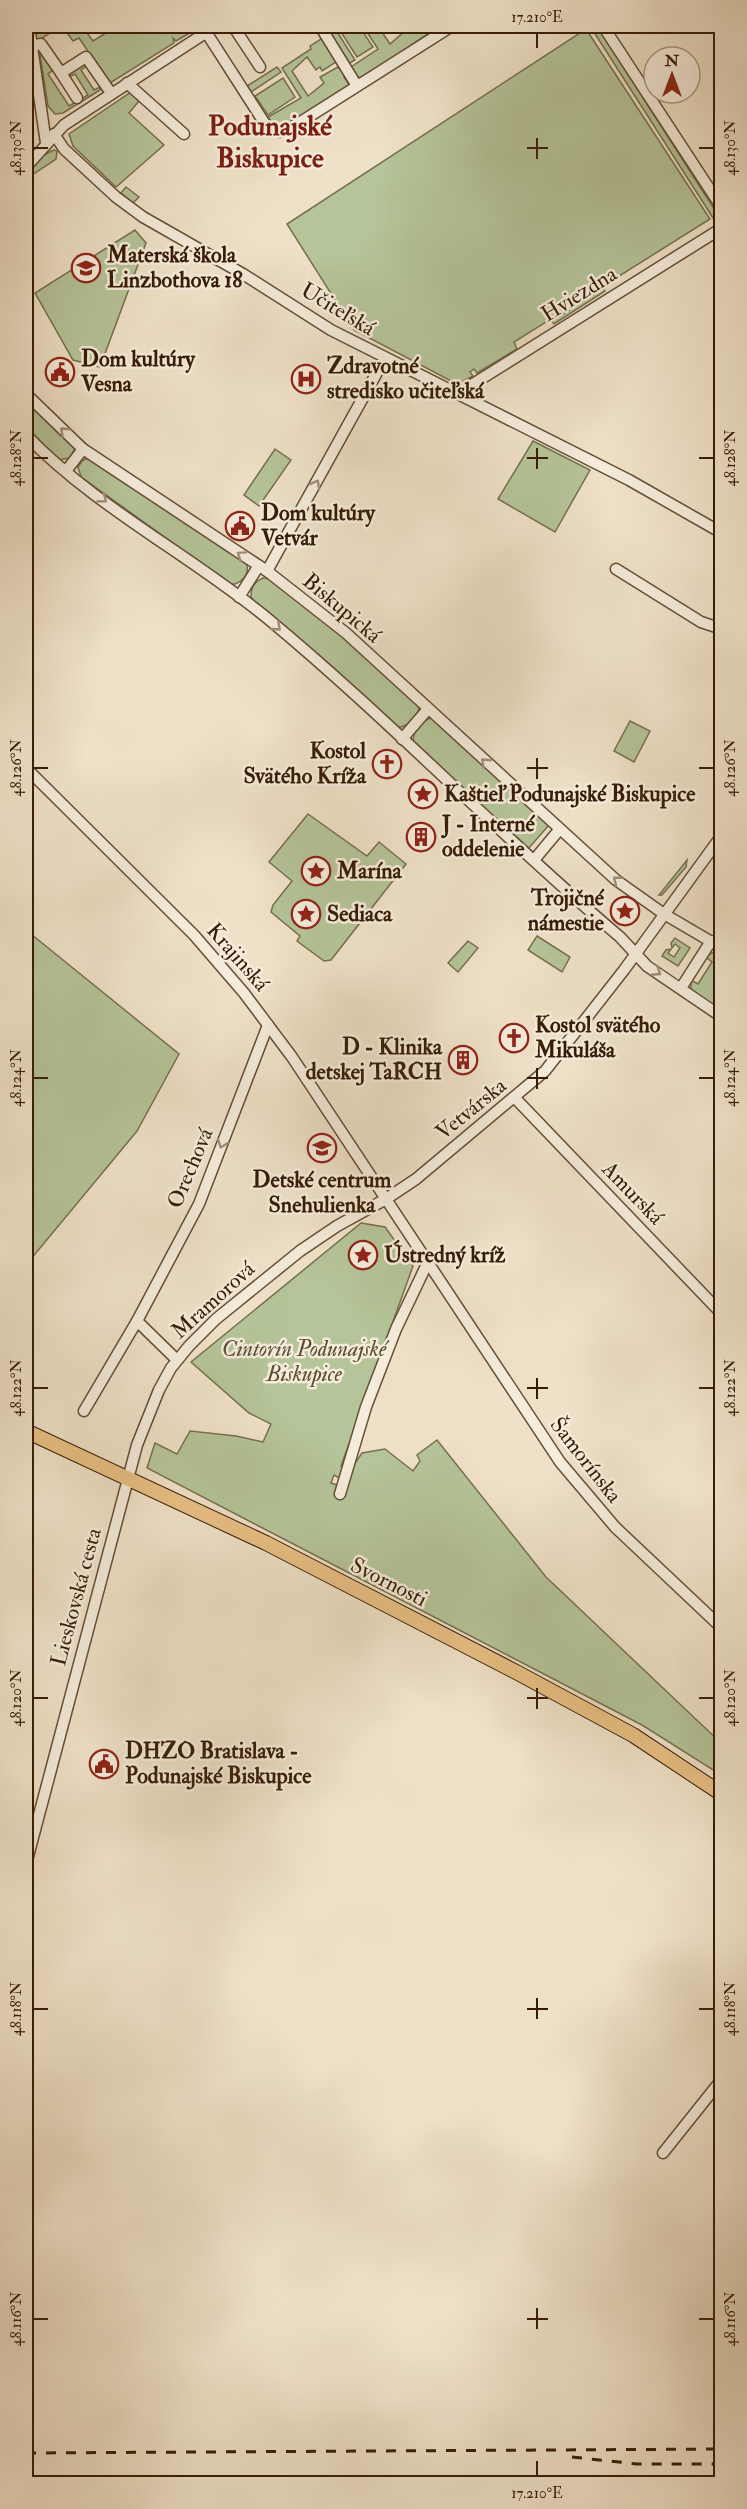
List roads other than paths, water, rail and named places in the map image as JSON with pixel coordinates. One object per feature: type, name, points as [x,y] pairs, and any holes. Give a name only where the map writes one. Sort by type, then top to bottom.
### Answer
[{"type":"main road","name":"Svornosti","points":[[26,1431],[266,1543],[518,1673],[633,1735],[722,1794]]},
{"type":"street","points":[[28,26],[50,139]]},
{"type":"street","points":[[26,167],[64,125],[216,26]]},
{"type":"street","points":[[233,26],[260,67]]},
{"type":"street","points":[[320,26],[357,86]]},
{"type":"street","points":[[206,32],[272,131],[281,132],[288,130],[357,86],[437,29],[452,26]]},
{"type":"street","points":[[603,26],[722,208]]},
{"type":"street","points":[[31,46],[41,44],[77,98]]},
{"type":"street","points":[[61,73],[86,57],[111,93]]},
{"type":"street","points":[[127,83],[184,134]]},
{"type":"street","name":"Učiteľská","points":[[50,139],[116,197],[143,217],[243,274],[332,330],[628,480],[722,533]]},
{"type":"street","name":"Hviezdna","points":[[458,394],[722,228]]},
{"type":"street","points":[[239,597],[262,569],[384,358]]},
{"type":"street","name":"Biskupická","points":[[26,394],[83,448],[262,569],[346,633],[559,830]]},
{"type":"street","points":[[26,435],[66,471],[239,597],[312,657],[627,943],[647,966],[722,1017]]},
{"type":"street","points":[[66,471],[83,448]]},
{"type":"street","points":[[616,569],[701,622],[722,629]]},
{"type":"street","points":[[402,739],[428,709]]},
{"type":"street","name":"Krajinská","points":[[26,768],[194,935],[244,993],[386,1199]]},
{"type":"street","points":[[534,860],[559,830],[616,880],[664,914],[722,948]]},
{"type":"street","name":"Vetvárska","points":[[386,1199],[429,1168],[515,1098],[550,1066],[722,835]]},
{"type":"street","points":[[681,988],[711,941]]},
{"type":"street","name":"Orechová","points":[[84,1411],[136,1321],[201,1198],[268,1025]]},
{"type":"street","name":"Amurská","points":[[515,1098],[722,1314]]},
{"type":"street","name":"Šamorínska","points":[[386,1199],[542,1437],[587,1497],[615,1527],[722,1628]]},
{"type":"street","name":"Mramorová","points":[[128,1480],[141,1433],[159,1390],[177,1360],[216,1319],[291,1258],[337,1226],[386,1199]]},
{"type":"street","points":[[340,1494],[366,1407],[396,1329],[427,1264]]},
{"type":"street","points":[[136,1321],[177,1360]]},
{"type":"street","name":"Lieskovská cesta","points":[[26,1864],[128,1480]]},
{"type":"street","points":[[663,2153],[722,2079]]},
{"type":"railway","points":[[26,2453],[722,2449]]},
{"type":"railway","points":[[572,2457],[637,2464],[722,2464]]},
{"type":"place","name":"Materská škola Linzbothova 18","points":[[86,268]]},
{"type":"place","name":"Dom kultúry Vesna","points":[[60,372]]},
{"type":"place","name":"Zdravotné stredisko učiteľská","points":[[306,379]]},
{"type":"place","name":"Dom kultúry Vetvár","points":[[240,526]]},
{"type":"place","name":"Kostol Svätého Kríža","points":[[387,764]]},
{"type":"place","name":"Kaštieľ Podunajské Biskupice","points":[[423,794]]},
{"type":"place","name":"J - Interné oddelenie","points":[[421,837]]},
{"type":"place","name":"Marína","points":[[316,871]]},
{"type":"place","name":"Trojičné námestie","points":[[625,911]]},
{"type":"place","name":"Sediaca","points":[[306,914]]},
{"type":"place","name":"Kostol svätého Mikuláša","points":[[514,1038]]},
{"type":"place","name":"D - Klinika detskej TaRCH","points":[[463,1060]]},
{"type":"place","name":"Detské centrum Snehulienka","points":[[322,1148]]},
{"type":"place","name":"Ústredný kríž","points":[[363,1255]]},
{"type":"place","name":"DHZO Bratislava - Podunajské Biskupice","points":[[104,1764]]},
{"type":"district","name":"Podunajské Biskupice","points":[[270,142]]},
{"type":"park label","name":"Cintorín Podunajské Biskupice","points":[[304,1362]]}]
